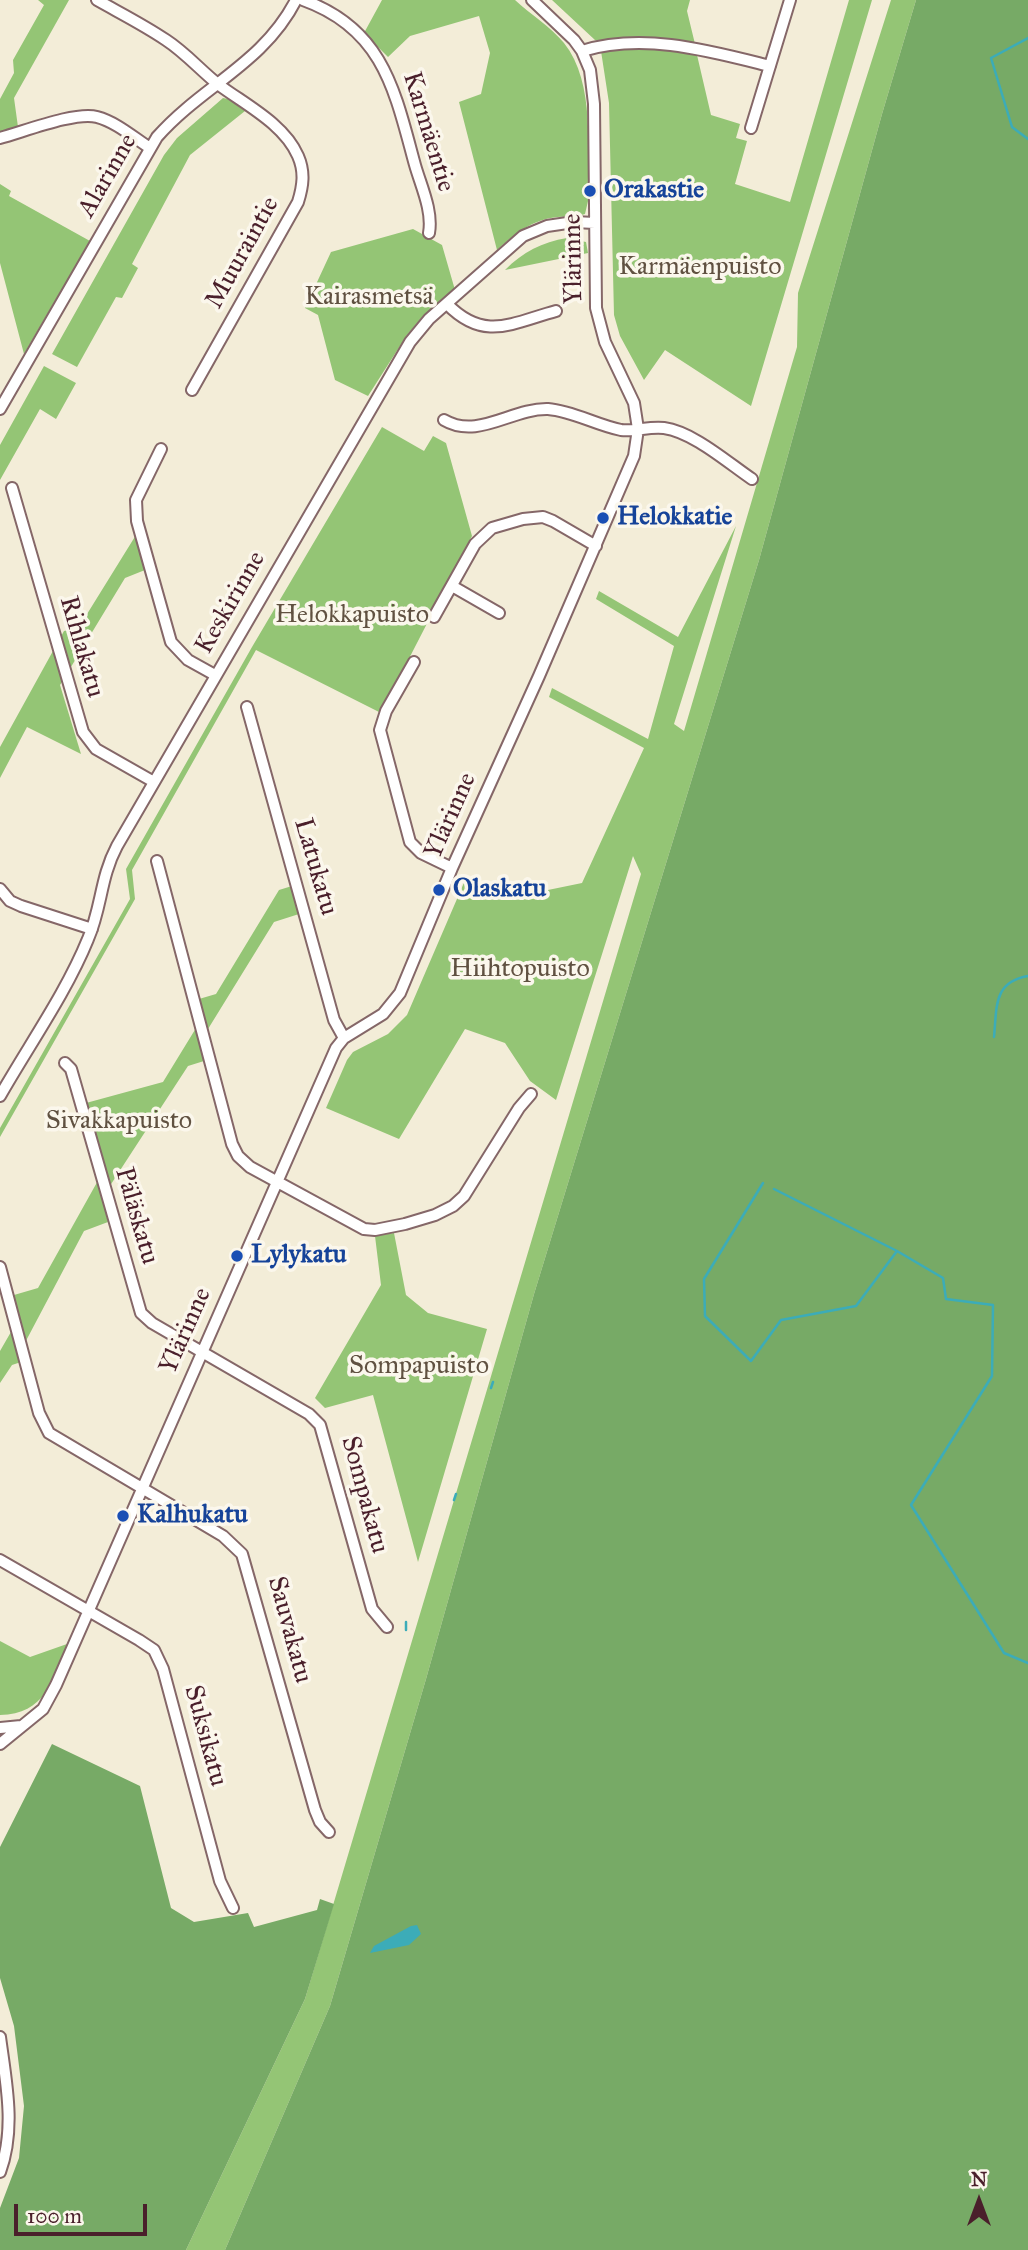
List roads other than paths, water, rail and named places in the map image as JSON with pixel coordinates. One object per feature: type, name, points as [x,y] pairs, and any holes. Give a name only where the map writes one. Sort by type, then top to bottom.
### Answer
[{"type":"street","name":"Muuraintie","points":[[97,0],[166,40],[195,62],[217,84],[256,111],[291,143],[298,155],[303,177],[298,202],[192,390]]},
{"type":"street","name":"Alarinne","points":[[0,409],[150,148],[172,121],[268,42],[286,20],[296,0]]},
{"type":"street","name":"Karmäentie","points":[[303,0],[327,10],[342,21],[370,47],[387,71],[428,210],[429,233]]},
{"type":"street","name":"Ylärinne","points":[[0,1744],[43,1709],[51,1696],[338,1043],[383,1014],[400,993],[452,868],[630,469],[638,418],[631,393],[605,342],[599,324],[596,290],[594,104],[590,70],[582,51],[565,30],[532,0]]},
{"type":"street","points":[[751,128],[790,0]]},
{"type":"street","points":[[582,51],[612,44],[655,44],[709,50],[770,66]]},
{"type":"street","points":[[0,138],[75,117],[91,116],[108,121],[150,148]]},
{"type":"street","name":"Keskirinne","points":[[0,1096],[75,968],[92,929],[108,863],[410,342],[429,318],[511,246],[535,230],[561,223],[595,223]]},
{"type":"street","points":[[447,304],[470,321],[489,328],[556,311]]},
{"type":"street","points":[[444,420],[458,427],[469,428],[529,411],[548,410],[572,414],[619,429],[659,428],[677,431],[752,479]]},
{"type":"street","points":[[161,449],[136,500],[136,521],[171,642],[188,660],[215,676]]},
{"type":"street","name":"Rihlakatu","points":[[12,488],[83,732],[96,749],[154,782]]},
{"type":"street","points":[[434,617],[482,535],[492,528],[538,517],[549,519],[596,546]]},
{"type":"street","points":[[452,586],[499,613]]},
{"type":"street","points":[[414,662],[383,717],[381,736],[411,842],[421,853],[452,868]]},
{"type":"street","name":"Latukatu","points":[[247,707],[334,1020],[344,1038]]},
{"type":"street","points":[[157,861],[234,1150],[250,1167],[364,1229],[388,1227],[435,1215],[453,1206],[464,1196],[519,1108],[531,1094]]},
{"type":"street","points":[[0,889],[10,901],[21,906],[92,929]]},
{"type":"street","name":"Päläskatu","points":[[65,1063],[71,1069],[141,1313],[152,1323],[202,1352]]},
{"type":"street","points":[[0,1267],[45,1427],[56,1439],[141,1488]]},
{"type":"street","name":"Sompakatu","points":[[202,1352],[309,1414],[320,1425],[372,1609],[387,1627]]},
{"type":"street","name":"Sauvakatu","points":[[141,1488],[223,1536],[242,1554],[315,1810],[320,1822],[330,1832]]},
{"type":"street","name":"Suksikatu","points":[[0,1560],[150,1647],[160,1661],[220,1881],[233,1908]]},
{"type":"street","points":[[0,1728],[24,1725]]},
{"type":"street","points":[[0,2037],[10,2107],[0,2170]]},
{"type":"water","points":[[417,1925],[421,1934],[409,1945],[370,1953],[374,1946]]},
{"type":"waterway","points":[[1028,38],[991,58],[1012,127],[1028,139]]},
{"type":"waterway","points":[[994,1037],[999,997],[1008,984],[1028,976]]},
{"type":"waterway","points":[[763,1183],[704,1279],[705,1316],[751,1361],[781,1320],[856,1306],[897,1251]]},
{"type":"waterway","points":[[774,1189],[897,1251],[943,1278],[946,1299],[993,1305],[992,1376],[911,1505],[1004,1653],[1028,1663]]},
{"type":"waterway","points":[[491,1388],[493,1382]]},
{"type":"waterway","points":[[454,1500],[456,1494]]},
{"type":"waterway","points":[[406,1622],[406,1630]]},
{"type":"place","name":"Orakastie","points":[[590,191]]},
{"type":"place","name":"Helokkatie","points":[[603,518]]},
{"type":"place","name":"Olaskatu","points":[[439,890]]},
{"type":"place","name":"Lylykatu","points":[[237,1256]]},
{"type":"place","name":"Kalhukatu","points":[[123,1516]]},
{"type":"park label","name":"Karmäenpuisto","points":[[700,268]]},
{"type":"park label","name":"Kairasmetsä","points":[[369,298]]},
{"type":"park label","name":"Helokkapuisto","points":[[352,616]]},
{"type":"park label","name":"Hiihtopuisto","points":[[520,970]]},
{"type":"park label","name":"Sivakkapuisto","points":[[119,1122]]},
{"type":"park label","name":"Sompapuisto","points":[[419,1367]]}]
